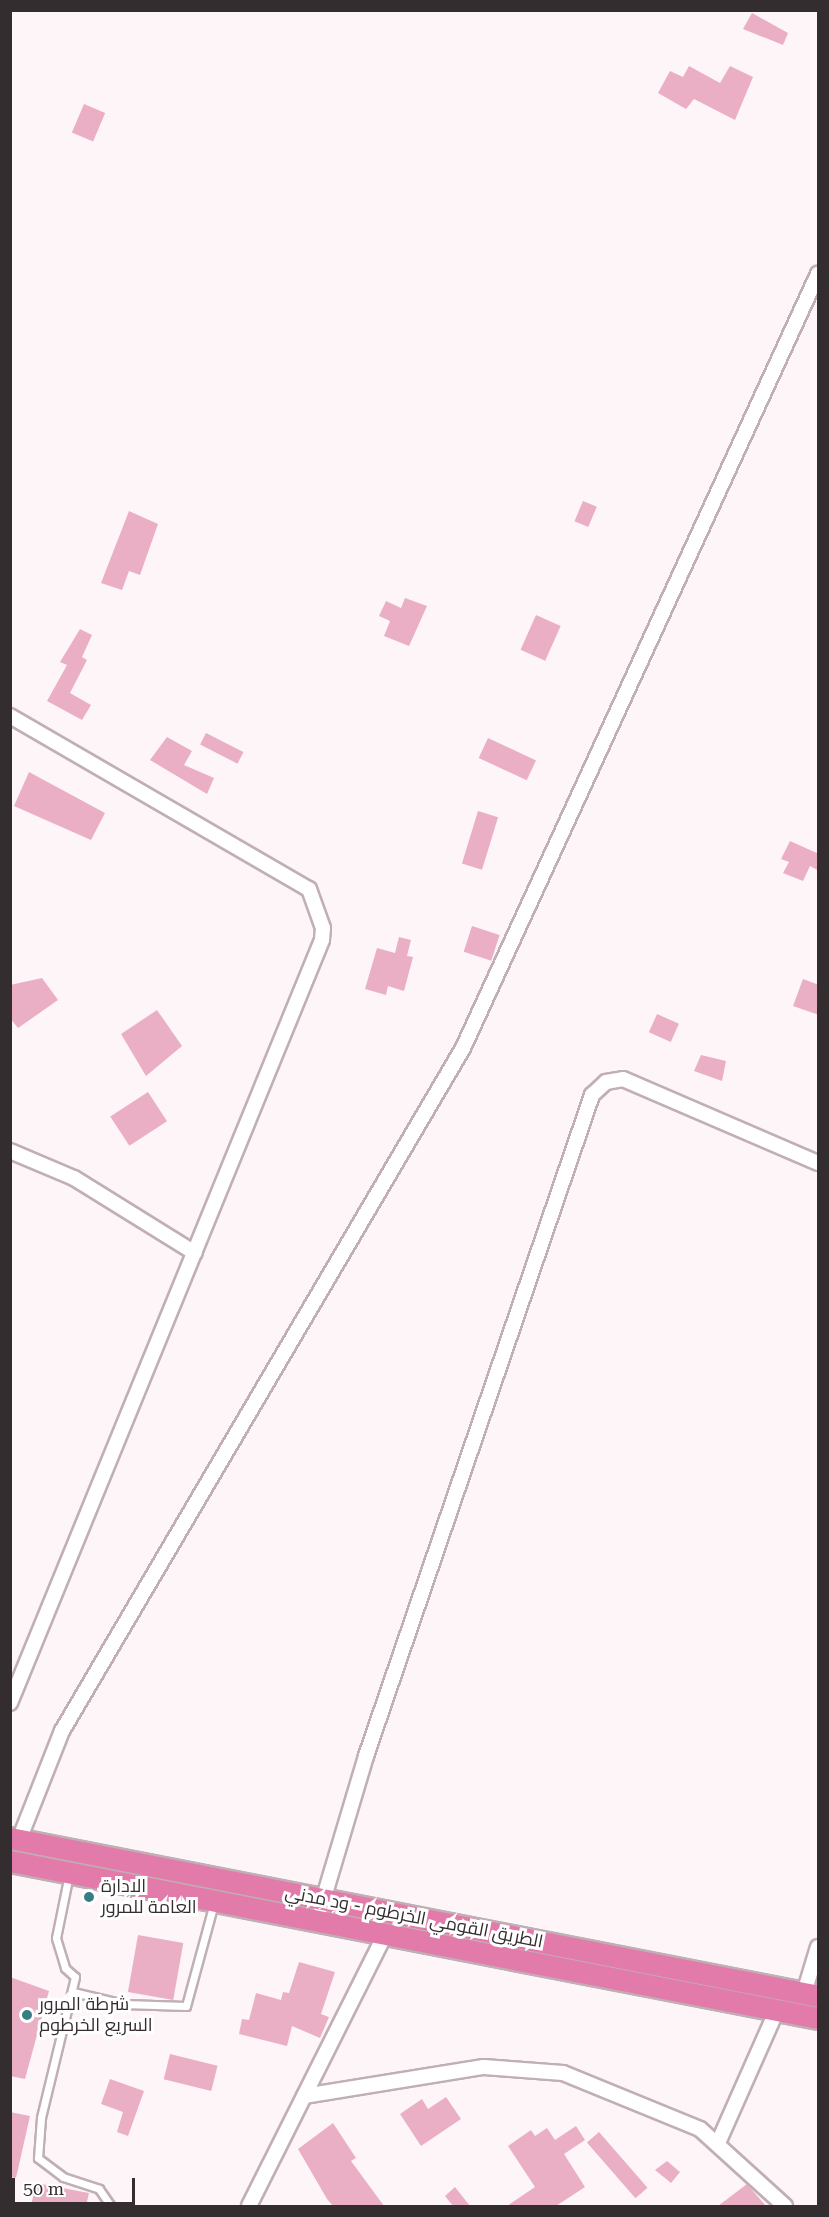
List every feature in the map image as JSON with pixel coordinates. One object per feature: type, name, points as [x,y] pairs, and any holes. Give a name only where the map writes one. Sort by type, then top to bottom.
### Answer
[{"type":"highway","name":"الطريق القومي الخرطوم - ود مدني","points":[[15,1839],[320,1909],[811,1995]]},
{"type":"highway","name":"الطريق القومي الخرطوم - ود مدني","points":[[10,1861],[215,1899],[320,1909],[386,1933],[819,2018]]},
{"type":"street","points":[[15,1839],[62,1731],[463,1048],[819,274]]},
{"type":"street","points":[[10,716],[309,889],[315,901],[322,940],[10,1703]]},
{"type":"street","points":[[320,1909],[592,1095],[606,1082],[623,1079],[819,1162]]},
{"type":"street","points":[[10,1151],[74,1178],[195,1253]]},
{"type":"street","points":[[249,2206],[386,1933]]},
{"type":"street","points":[[811,1995],[819,1947]]},
{"type":"street","points":[[718,2143],[777,2010]]},
{"type":"street","points":[[304,2096],[484,2067],[519,2067],[563,2073],[608,2087],[700,2129],[718,2143],[784,2206]]},
{"type":"lane","points":[[75,1851],[56,1938],[65,1968],[75,1977],[41,2118],[38,2158],[63,2177],[99,2189],[111,2206]]},
{"type":"lane","points":[[73,1992],[117,2003],[186,2006],[215,1899]]},
{"type":"building","points":[[752,13],[788,33],[783,45],[743,29]]},
{"type":"building","points":[[689,66],[720,83],[730,66],[753,77],[735,120],[694,99],[686,109],[658,93],[670,71],[683,77]]},
{"type":"building","points":[[84,104],[105,113],[93,142],[72,133]]},
{"type":"building","points":[[583,501],[597,507],[588,527],[574,521]]},
{"type":"building","points":[[129,511],[158,524],[140,575],[129,571],[122,590],[101,583]]},
{"type":"building","points":[[405,598],[427,606],[409,646],[384,636],[390,621],[379,616],[386,601],[401,608]]},
{"type":"building","points":[[536,615],[561,626],[545,661],[521,650]]},
{"type":"building","points":[[80,629],[92,635],[82,657],[87,660],[70,693],[91,705],[82,720],[47,701],[67,665],[60,662]]},
{"type":"building","points":[[206,733],[243,752],[238,764],[200,745]]},
{"type":"building","points":[[167,737],[192,751],[184,765],[214,778],[207,794],[150,760]]},
{"type":"building","points":[[488,738],[536,760],[527,780],[479,758]]},
{"type":"building","points":[[29,772],[105,813],[91,840],[14,806]]},
{"type":"building","points":[[478,811],[498,817],[482,870],[462,864]]},
{"type":"building","points":[[790,841],[819,854],[819,871],[810,866],[803,881],[783,873],[789,862],[781,859]]},
{"type":"building","points":[[472,926],[500,935],[491,961],[464,952]]},
{"type":"building","points":[[399,937],[411,940],[407,956],[413,957],[404,991],[388,986],[386,995],[365,989],[377,948],[395,953]]},
{"type":"building","points":[[42,978],[58,1000],[18,1028],[10,1018],[10,985]]},
{"type":"building","points":[[803,979],[819,985],[819,1015],[793,1006]]},
{"type":"building","points":[[157,1010],[182,1046],[146,1076],[121,1034]]},
{"type":"building","points":[[657,1014],[679,1024],[671,1042],[649,1032]]},
{"type":"building","points":[[701,1055],[726,1061],[722,1081],[694,1071]]},
{"type":"building","points":[[148,1092],[167,1121],[129,1146],[110,1117]]},
{"type":"building","points":[[138,1935],[183,1943],[173,2000],[128,1992]]},
{"type":"building","points":[[299,1962],[335,1972],[321,2014],[329,2017],[320,2038],[292,2026],[287,2046],[239,2034],[242,2019],[249,2020],[256,1993],[281,2000],[283,1992],[289,1993]]},
{"type":"building","points":[[10,1977],[49,1991],[25,2079],[10,2076]]},
{"type":"building","points":[[170,2054],[218,2066],[211,2091],[164,2079]]},
{"type":"building","points":[[110,2079],[144,2091],[128,2136],[117,2132],[123,2112],[101,2104]]},
{"type":"building","points":[[446,2097],[461,2119],[421,2146],[400,2114],[422,2099],[428,2109]]},
{"type":"building","points":[[10,2112],[30,2116],[16,2178],[10,2177]]},
{"type":"building","points":[[333,2123],[356,2158],[351,2161],[384,2206],[333,2206],[327,2199],[298,2149]]},
{"type":"building","points":[[576,2126],[585,2140],[564,2154],[585,2187],[556,2206],[507,2206],[535,2187],[508,2146],[531,2130],[535,2136],[547,2128],[555,2140]]},
{"type":"building","points":[[599,2132],[648,2188],[635,2198],[587,2142]]},
{"type":"building","points":[[667,2161],[680,2172],[671,2183],[655,2170]]},
{"type":"building","points":[[36,2183],[89,2193],[86,2206],[31,2206]]},
{"type":"building","points":[[747,2184],[766,2206],[718,2206]]},
{"type":"building","points":[[455,2187],[470,2206],[453,2206],[445,2196]]},
{"type":"place","name":"الادارة العامة للمرور","points":[[89,1897]]},
{"type":"place","name":"شرطة المرور السريع الخرطوم","points":[[27,2015]]}]
